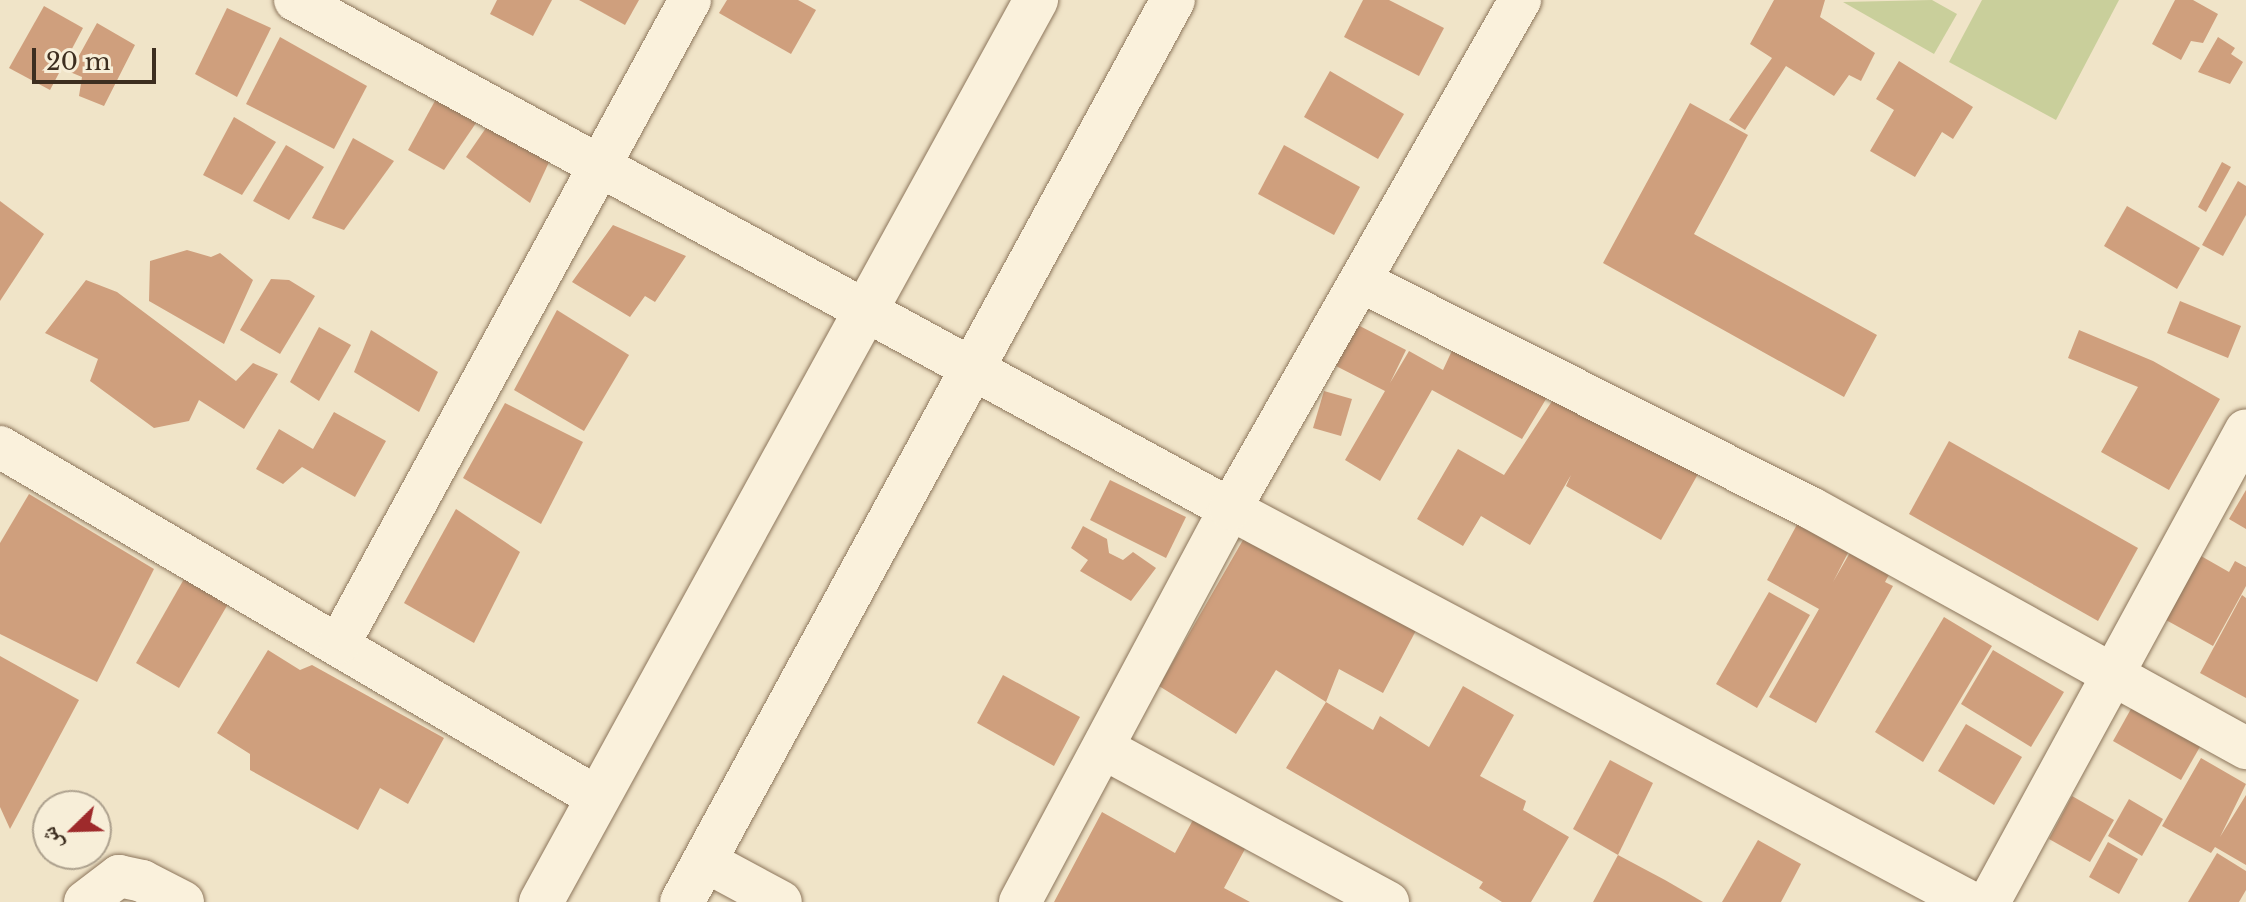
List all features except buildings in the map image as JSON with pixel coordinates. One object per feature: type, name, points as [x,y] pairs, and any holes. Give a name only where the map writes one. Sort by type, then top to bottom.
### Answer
[{"type":"street","points":[[295,0],[600,169],[1230,509],[1970,902]]},
{"type":"street","points":[[340,642],[690,0]]},
{"type":"street","points":[[541,902],[1036,0]]},
{"type":"street","points":[[682,902],[1173,0]]},
{"type":"street","points":[[1020,902],[1230,509],[1520,0]]},
{"type":"street","points":[[1360,281],[1811,508],[2113,671],[2246,748]]},
{"type":"street","points":[[1989,902],[2246,430]]},
{"type":"street","points":[[0,447],[340,642],[598,798]]},
{"type":"street","points":[[1103,748],[1388,902]]},
{"type":"street","points":[[705,861],[781,902]]},
{"type":"street","points":[[85,902],[119,876],[183,902]]},
{"type":"green space","points":[[1932,0],[1957,14],[1934,54],[1843,2]]},
{"type":"green space","points":[[1982,0],[2119,0],[2056,120],[1949,62]]}]
